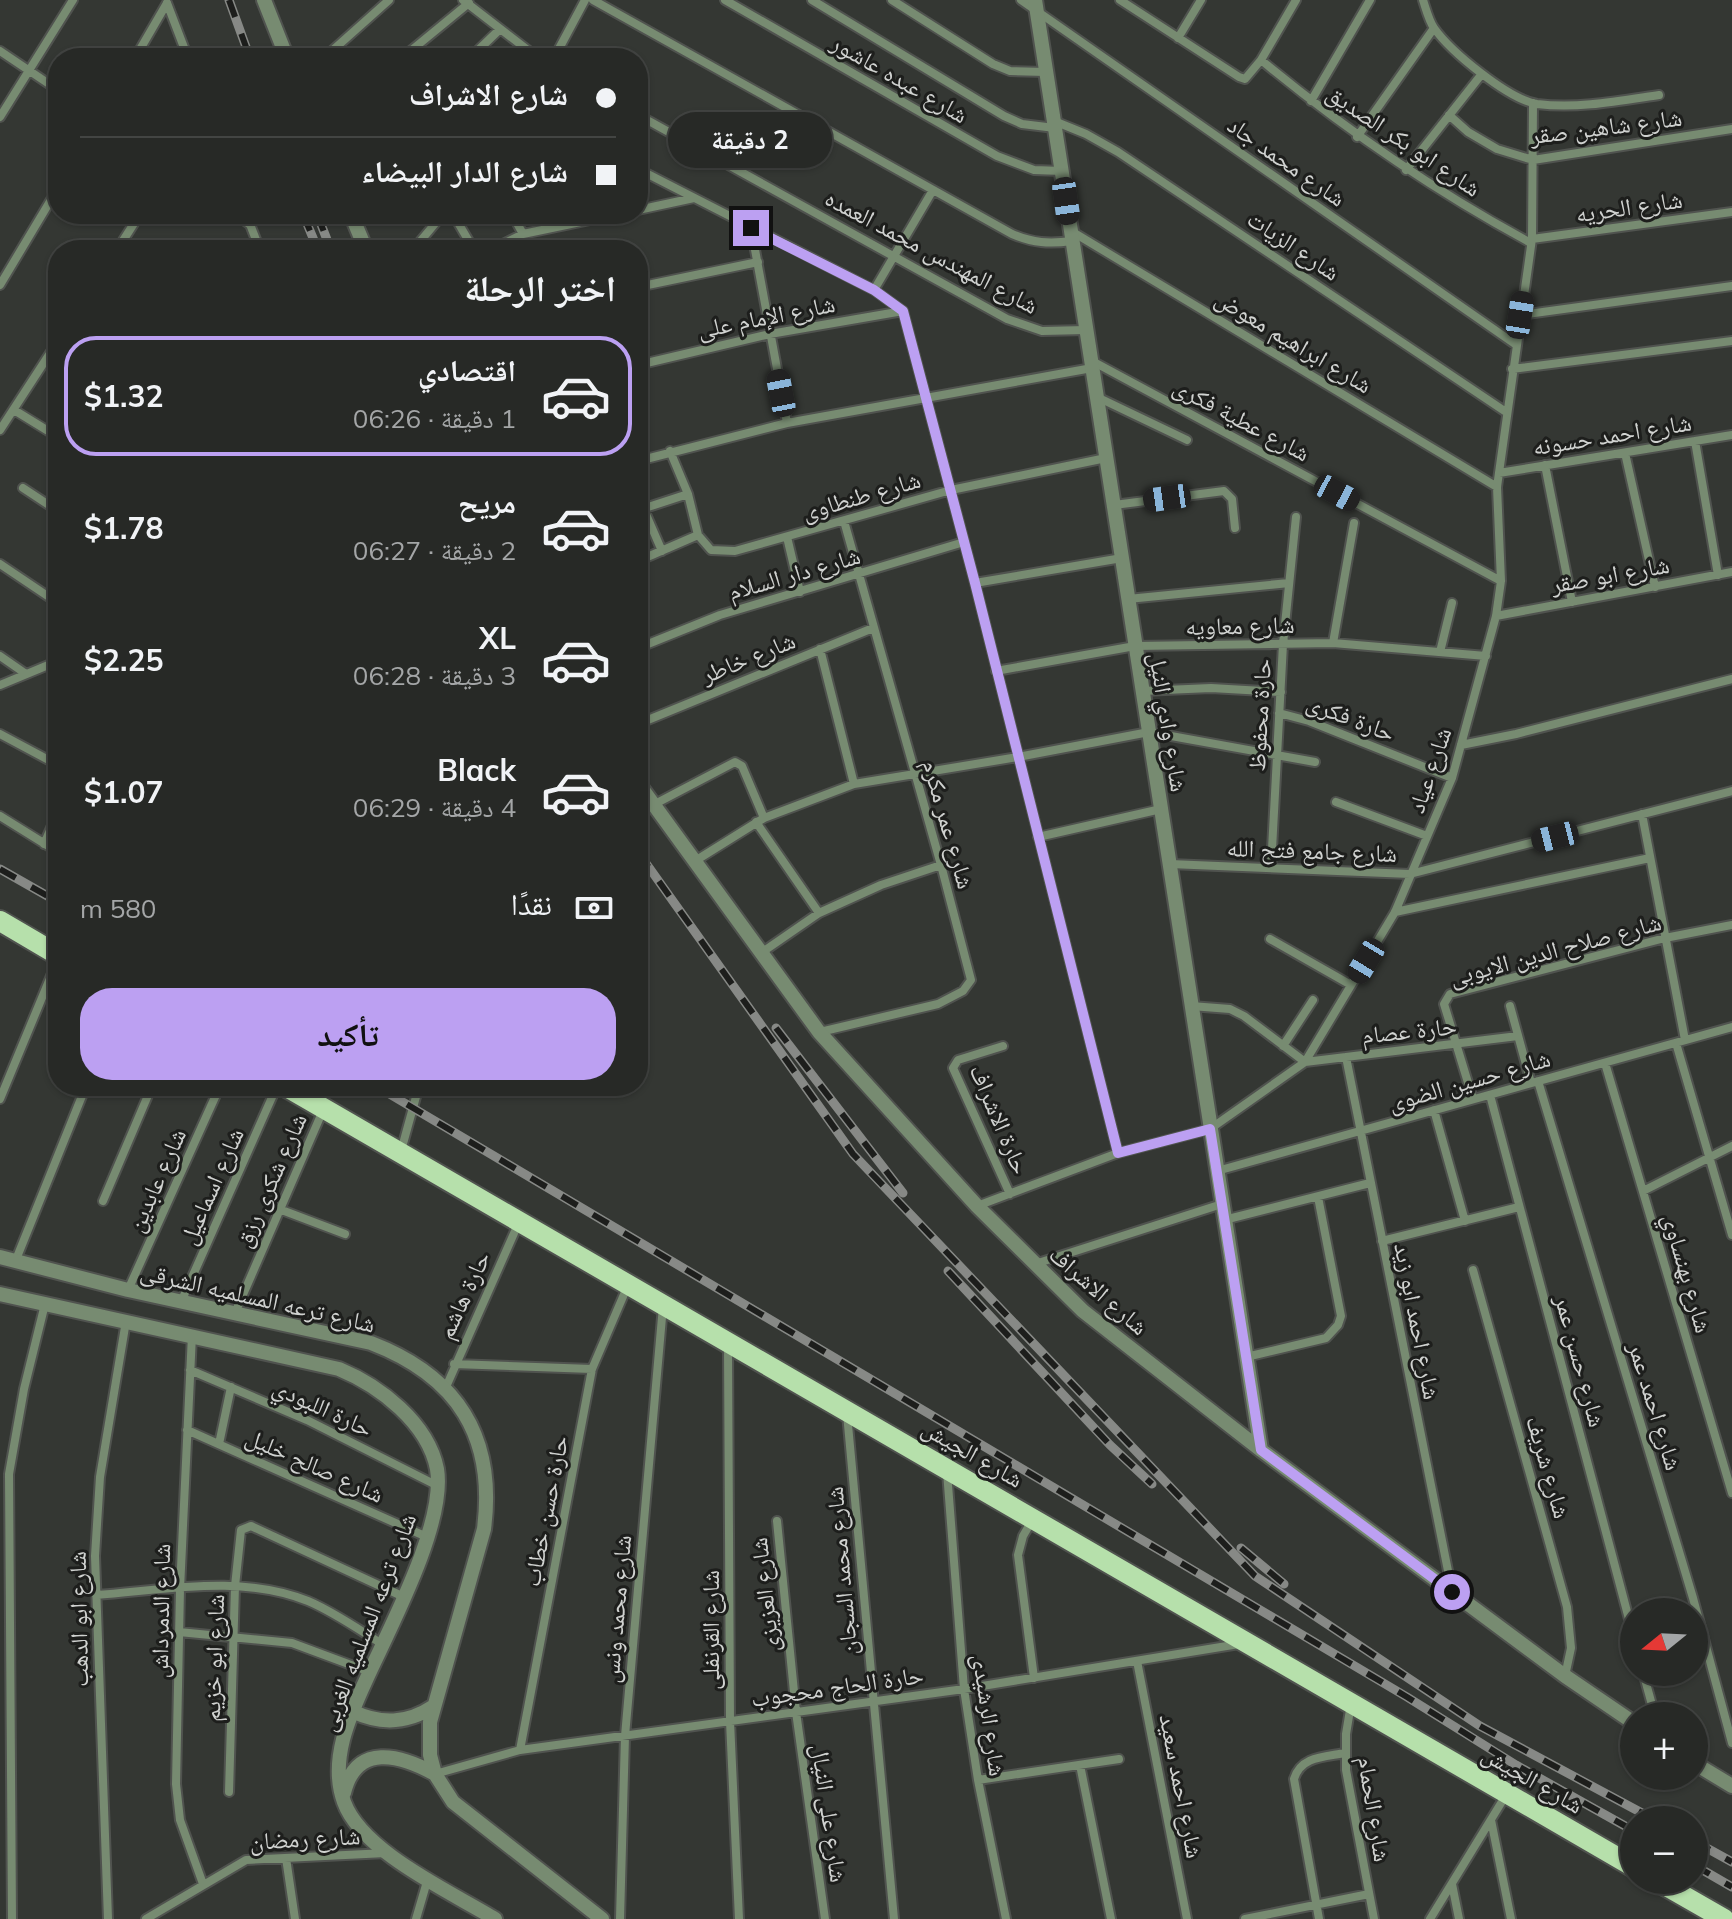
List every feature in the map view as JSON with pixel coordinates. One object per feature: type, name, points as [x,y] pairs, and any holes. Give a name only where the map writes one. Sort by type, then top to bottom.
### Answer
[{"type":"main road","points":[[0,921],[48,951]]},
{"type":"main road","name":"شارع الجيش","points":[[303,1096],[1620,1859]]},
{"type":"main road","points":[[1680,1894],[1723,1919]]},
{"type":"street","points":[[0,117],[73,0]]},
{"type":"street","points":[[264,0],[283,48]]},
{"type":"street","points":[[559,48],[585,0]]},
{"type":"street","points":[[593,0],[1030,241],[1050,244],[1072,236]]},
{"type":"street","name":"شارع عبده عاشور","points":[[725,0],[997,156],[1034,170],[1062,171]]},
{"type":"street","name":"شارع الزيات","points":[[812,0],[1004,116],[1022,124],[1054,124],[1086,134],[1118,152],[1506,412]]},
{"type":"street","points":[[892,0],[993,64],[1010,71],[1046,72]]},
{"type":"street","name":"شارع محمد جاد","points":[[1021,0],[1036,5],[1515,344]]},
{"type":"street","points":[[1120,0],[1245,79],[1261,60],[1296,0]]},
{"type":"street","points":[[1178,38],[1201,0]]},
{"type":"street","points":[[1311,101],[1370,0]]},
{"type":"street","points":[[1423,0],[1434,28],[1481,75],[1533,103],[1563,106],[1599,104],[1659,95]]},
{"type":"street","points":[[141,48],[167,1]]},
{"type":"street","points":[[167,1],[184,48]]},
{"type":"street","points":[[413,48],[467,1],[524,48]]},
{"type":"street","points":[[335,48],[383,2]]},
{"type":"street","name":"شارع وادي النيل","points":[[1036,5],[1261,1450]]},
{"type":"street","points":[[1357,137],[1434,28]]},
{"type":"street","points":[[480,48],[499,30]]},
{"type":"street","points":[[0,51],[48,83]]},
{"type":"street","name":"شارع ابو بكر الصديق","points":[[1261,60],[1357,137],[1406,170],[1468,208],[1531,241]]},
{"type":"street","points":[[1406,170],[1481,75]]},
{"type":"street","name":"شارع عياد","points":[[977,1206],[1118,1153],[1210,1129],[1305,1062],[1395,912],[1452,778],[1496,616],[1501,581],[1497,487],[1531,241],[1533,103]]},
{"type":"street","name":"شارع شاهين صقر","points":[[1449,115],[1468,132],[1497,149],[1533,160],[1732,129]]},
{"type":"street","name":"شارع المهندس محمد العمده","points":[[648,121],[1024,326],[1060,332],[1086,330]]},
{"type":"street","points":[[648,174],[874,290],[903,311],[975,583],[1118,1153]]},
{"type":"street","points":[[874,290],[933,190]]},
{"type":"street","points":[[648,208],[694,198]]},
{"type":"street","points":[[0,285],[48,205]]},
{"type":"street","name":"شارع الحريه","points":[[1531,241],[1732,212]]},
{"type":"street","points":[[250,224],[256,240]]},
{"type":"street","points":[[421,240],[435,224]]},
{"type":"street","points":[[518,224],[523,234]]},
{"type":"street","points":[[511,240],[523,234],[571,224]]},
{"type":"street","points":[[751,228],[787,423]]},
{"type":"street","name":"شارع ابراهيم معوض","points":[[1072,236],[1497,487]]},
{"type":"street","points":[[648,285],[758,262]]},
{"type":"street","points":[[1520,315],[1732,286]]},
{"type":"street","name":"شارع الإمام على","points":[[648,363],[770,334],[903,311]]},
{"type":"street","points":[[1512,369],[1732,341]]},
{"type":"street","points":[[0,430],[48,360]]},
{"type":"street","points":[[648,458],[787,423],[1092,364]]},
{"type":"street","name":"شارع عطية فكرى","points":[[1092,364],[1501,581]]},
{"type":"street","points":[[1097,397],[1187,440]]},
{"type":"street","points":[[14,410],[48,431]]},
{"type":"street","name":"شارع احمد حسونه","points":[[1499,473],[1732,435]]},
{"type":"street","points":[[1695,441],[1718,575]]},
{"type":"street","points":[[648,557],[698,535],[688,494],[670,451]]},
{"type":"street","points":[[1625,453],[1655,587]]},
{"type":"street","name":"شارع طنطاوى","points":[[698,535],[708,548],[725,552],[951,490],[1106,458]]},
{"type":"street","points":[[1545,465],[1572,602]]},
{"type":"street","points":[[23,488],[48,504]]},
{"type":"street","points":[[1114,505],[1224,491],[1232,499],[1235,528]]},
{"type":"street","points":[[648,507],[688,494]]},
{"type":"street","points":[[648,516],[662,551]]},
{"type":"street","name":"حارة محفوظ","points":[[1271,868],[1283,644],[1296,517]]},
{"type":"street","name":"شارع عمر مكرم","points":[[819,1032],[938,1004],[955,997],[969,985],[970,972],[844,521]]},
{"type":"street","points":[[1333,643],[1354,523]]},
{"type":"street","points":[[787,537],[800,592]]},
{"type":"street","name":"شارع دار السلام","points":[[648,644],[720,615],[964,542]]},
{"type":"street","points":[[975,583],[1122,558]]},
{"type":"street","points":[[0,564],[48,596]]},
{"type":"street","name":"شارع ابو صقر","points":[[1496,616],[1732,572]]},
{"type":"street","points":[[1128,599],[1289,583]]},
{"type":"street","points":[[1440,652],[1452,603]]},
{"type":"street","name":"شارع خاطر","points":[[648,720],[873,628]]},
{"type":"street","name":"شارع معاويه","points":[[996,671],[1135,646],[1333,643],[1486,656]]},
{"type":"street","points":[[820,649],[854,784]]},
{"type":"street","points":[[0,656],[26,674]]},
{"type":"street","points":[[0,685],[48,665]]},
{"type":"street","points":[[1461,745],[1732,679]]},
{"type":"street","points":[[1142,691],[1211,688],[1281,692]]},
{"type":"street","name":"حارة فكرى","points":[[1279,713],[1309,721],[1452,778]]},
{"type":"street","points":[[695,861],[760,820],[854,784],[1149,732],[1315,762]]},
{"type":"street","points":[[0,734],[48,760]]},
{"type":"street","points":[[653,805],[735,762],[742,766],[760,820],[819,913]]},
{"type":"street","name":"شارع جامع فتح الله","points":[[1169,864],[1410,874],[1732,791]]},
{"type":"street","name":"شارع الاشراف","points":[[648,798],[819,1032],[977,1206],[1083,1311],[1261,1450],[1620,1713]]},
{"type":"street","points":[[1336,802],[1427,836]]},
{"type":"street","points":[[1038,837],[1161,809]]},
{"type":"street","points":[[1642,814],[1680,1042],[1732,1235]]},
{"type":"street","points":[[0,816],[48,846]]},
{"type":"street","points":[[44,844],[48,835]]},
{"type":"street","points":[[1395,912],[1650,858]]},
{"type":"street","points":[[760,954],[819,913],[881,885],[941,865]]},
{"type":"street","name":"شارع صلاح الدين الايوبى","points":[[1473,1099],[1444,1004],[1450,994],[1665,938],[1732,925]]},
{"type":"street","points":[[1270,939],[1351,985]]},
{"type":"street","points":[[0,1099],[48,981]]},
{"type":"street","points":[[1283,1046],[1313,1000]]},
{"type":"street","points":[[1191,1006],[1230,1009],[1305,1062]]},
{"type":"street","name":"شارع احمد عمر","points":[[1510,1006],[1693,1598],[1732,1743]]},
{"type":"street","name":"شارع حسين الضوى","points":[[1217,1171],[1732,1027]]},
{"type":"street","name":"حارة عصام","points":[[1305,1062],[1518,1036]]},
{"type":"street","name":"حارة الاشراف","points":[[1003,1046],[958,1060],[953,1068],[1010,1194]]},
{"type":"street","name":"شارع احمد ابو زيد","points":[[1346,1057],[1452,1592]]},
{"type":"street","name":"شارع بهنساوي","points":[[1605,1063],[1732,1493]]},
{"type":"street","name":"شارع حسن عمر","points":[[1490,1095],[1623,1598]]},
{"type":"street","points":[[15,1262],[82,1096]]},
{"type":"street","points":[[103,1201],[148,1096]]},
{"type":"street","name":"شارع عابدين","points":[[128,1290],[215,1096]]},
{"type":"street","name":"شارع اسماعيل","points":[[181,1302],[273,1096]]},
{"type":"street","points":[[401,1152],[416,1096]]},
{"type":"street","name":"شارع شكرى رزق","points":[[235,1313],[324,1108]]},
{"type":"street","points":[[1434,1110],[1465,1221]]},
{"type":"street","points":[[1643,1191],[1732,1146]]},
{"type":"street","points":[[1224,1220],[1370,1183]]},
{"type":"street","points":[[1246,1357],[1326,1338],[1338,1325],[1341,1316],[1318,1197]]},
{"type":"street","points":[[1035,1264],[1222,1204]]},
{"type":"street","points":[[1382,1241],[1519,1207]]},
{"type":"street","points":[[279,1209],[345,1234]]},
{"type":"street","name":"حارة هاشم","points":[[446,1387],[519,1221]]},
{"type":"street","name":"شارع ترعه المسلميه الشرقى","points":[[0,1257],[128,1290],[371,1343],[398,1353],[446,1387],[476,1439],[485,1479],[487,1513],[434,1706],[428,1738],[435,1774],[453,1802],[602,1919]]},
{"type":"street","name":"شارع شريف","points":[[1473,1270],[1567,1607],[1571,1648],[1565,1676]]},
{"type":"street","name":"حارة حسن خطاب","points":[[520,1750],[592,1369],[629,1284]]},
{"type":"street","name":"شارع ترعه المسلميه الغربى","points":[[0,1294],[339,1369],[375,1387],[406,1414],[419,1431],[437,1470],[427,1537],[404,1597],[346,1724],[341,1753],[343,1801]]},
{"type":"street","points":[[12,1919],[9,1474],[15,1432],[45,1303]]},
{"type":"street","name":"شارع محمد ونس","points":[[620,1919],[625,1736],[664,1304]]},
{"type":"street","name":"شارع ابو الدهب","points":[[108,1919],[96,1516],[126,1321]]},
{"type":"street","name":"شارع الدمرداش","points":[[192,1335],[180,1589],[177,1802],[183,1829],[203,1884]]},
{"type":"street","name":"شارع القرنفلى","points":[[728,1341],[730,1721],[739,1919]]},
{"type":"street","points":[[454,1364],[592,1369]]},
{"type":"street","name":"حارة اللبودي","points":[[190,1370],[307,1420],[436,1485]]},
{"type":"street","points":[[219,1444],[231,1387]]},
{"type":"street","name":"شارع محمد السجان","points":[[847,1410],[894,1919]]},
{"type":"street","name":"شارع صالح خليل","points":[[187,1430],[427,1537]]},
{"type":"street","name":"شارع الرشيدى","points":[[946,1467],[964,1689],[978,1780],[1006,1919]]},
{"type":"street","points":[[1033,1519],[1023,1536],[1018,1555],[1034,1678]]},
{"type":"street","name":"شارع العزيزى","points":[[777,1521],[796,1712]]},
{"type":"street","name":"شارع ابو خزيم","points":[[229,1792],[235,1586],[240,1533],[244,1527],[251,1526],[404,1597]]},
{"type":"street","points":[[96,1595],[235,1586],[260,1588],[309,1602],[382,1644]]},
{"type":"street","points":[[179,1632],[292,1643],[370,1672]]},
{"type":"street","name":"حارة الحاج محجوب","points":[[435,1774],[520,1750],[964,1689],[1245,1643]]},
{"type":"street","name":"شارع احمد سعيد","points":[[1137,1661],[1187,1919]]},
{"type":"street","name":"شارع الحمام","points":[[1351,1704],[1345,1753],[1374,1919]]},
{"type":"street","points":[[352,1711],[365,1717],[394,1722],[408,1719],[434,1706]]},
{"type":"street","name":"شارع على النيال","points":[[796,1712],[825,1919]]},
{"type":"street","points":[[1319,1919],[1294,1779],[1305,1762],[1345,1753]]},
{"type":"street","points":[[435,1774],[408,1760],[380,1756],[372,1758],[351,1774],[343,1801],[358,1825],[387,1853],[495,1919]]},
{"type":"street","points":[[978,1780],[1119,1759]]},
{"type":"street","points":[[1080,1765],[1111,1919]]},
{"type":"street","points":[[1708,1771],[1732,1786]]},
{"type":"street","points":[[1430,1919],[1506,1794]]},
{"type":"street","points":[[1491,1820],[1511,1919]]},
{"type":"street","name":"شارع رمضان","points":[[146,1919],[246,1860],[387,1853]]},
{"type":"street","points":[[286,1858],[295,1919]]},
{"type":"street","points":[[416,1919],[428,1878]]},
{"type":"street","points":[[1452,1883],[1459,1919]]},
{"type":"street","points":[[1245,1919],[1369,1894]]},
{"type":"railway","points":[[229,0],[246,48]]},
{"type":"railway","points":[[307,224],[314,240]]},
{"type":"railway","points":[[321,224],[327,240]]},
{"type":"railway","points":[[648,866],[853,1154],[1255,1576],[1480,1726],[1629,1806]]},
{"type":"railway","points":[[0,869],[48,896]]},
{"type":"railway","points":[[776,1028],[903,1193]]},
{"type":"railway","points":[[393,1096],[1407,1697],[1516,1765],[1620,1823]]},
{"type":"railway","points":[[948,1271],[1110,1445],[1152,1484]]},
{"type":"railway","points":[[1241,1548],[1284,1584]]},
{"type":"railway","points":[[1708,1849],[1732,1862]]},
{"type":"railway","points":[[1708,1873],[1732,1887]]},
{"type":"route","points":[[751,228],[874,290],[903,311],[975,583],[1118,1153],[1210,1129],[1261,1450],[1452,1592]]}]
